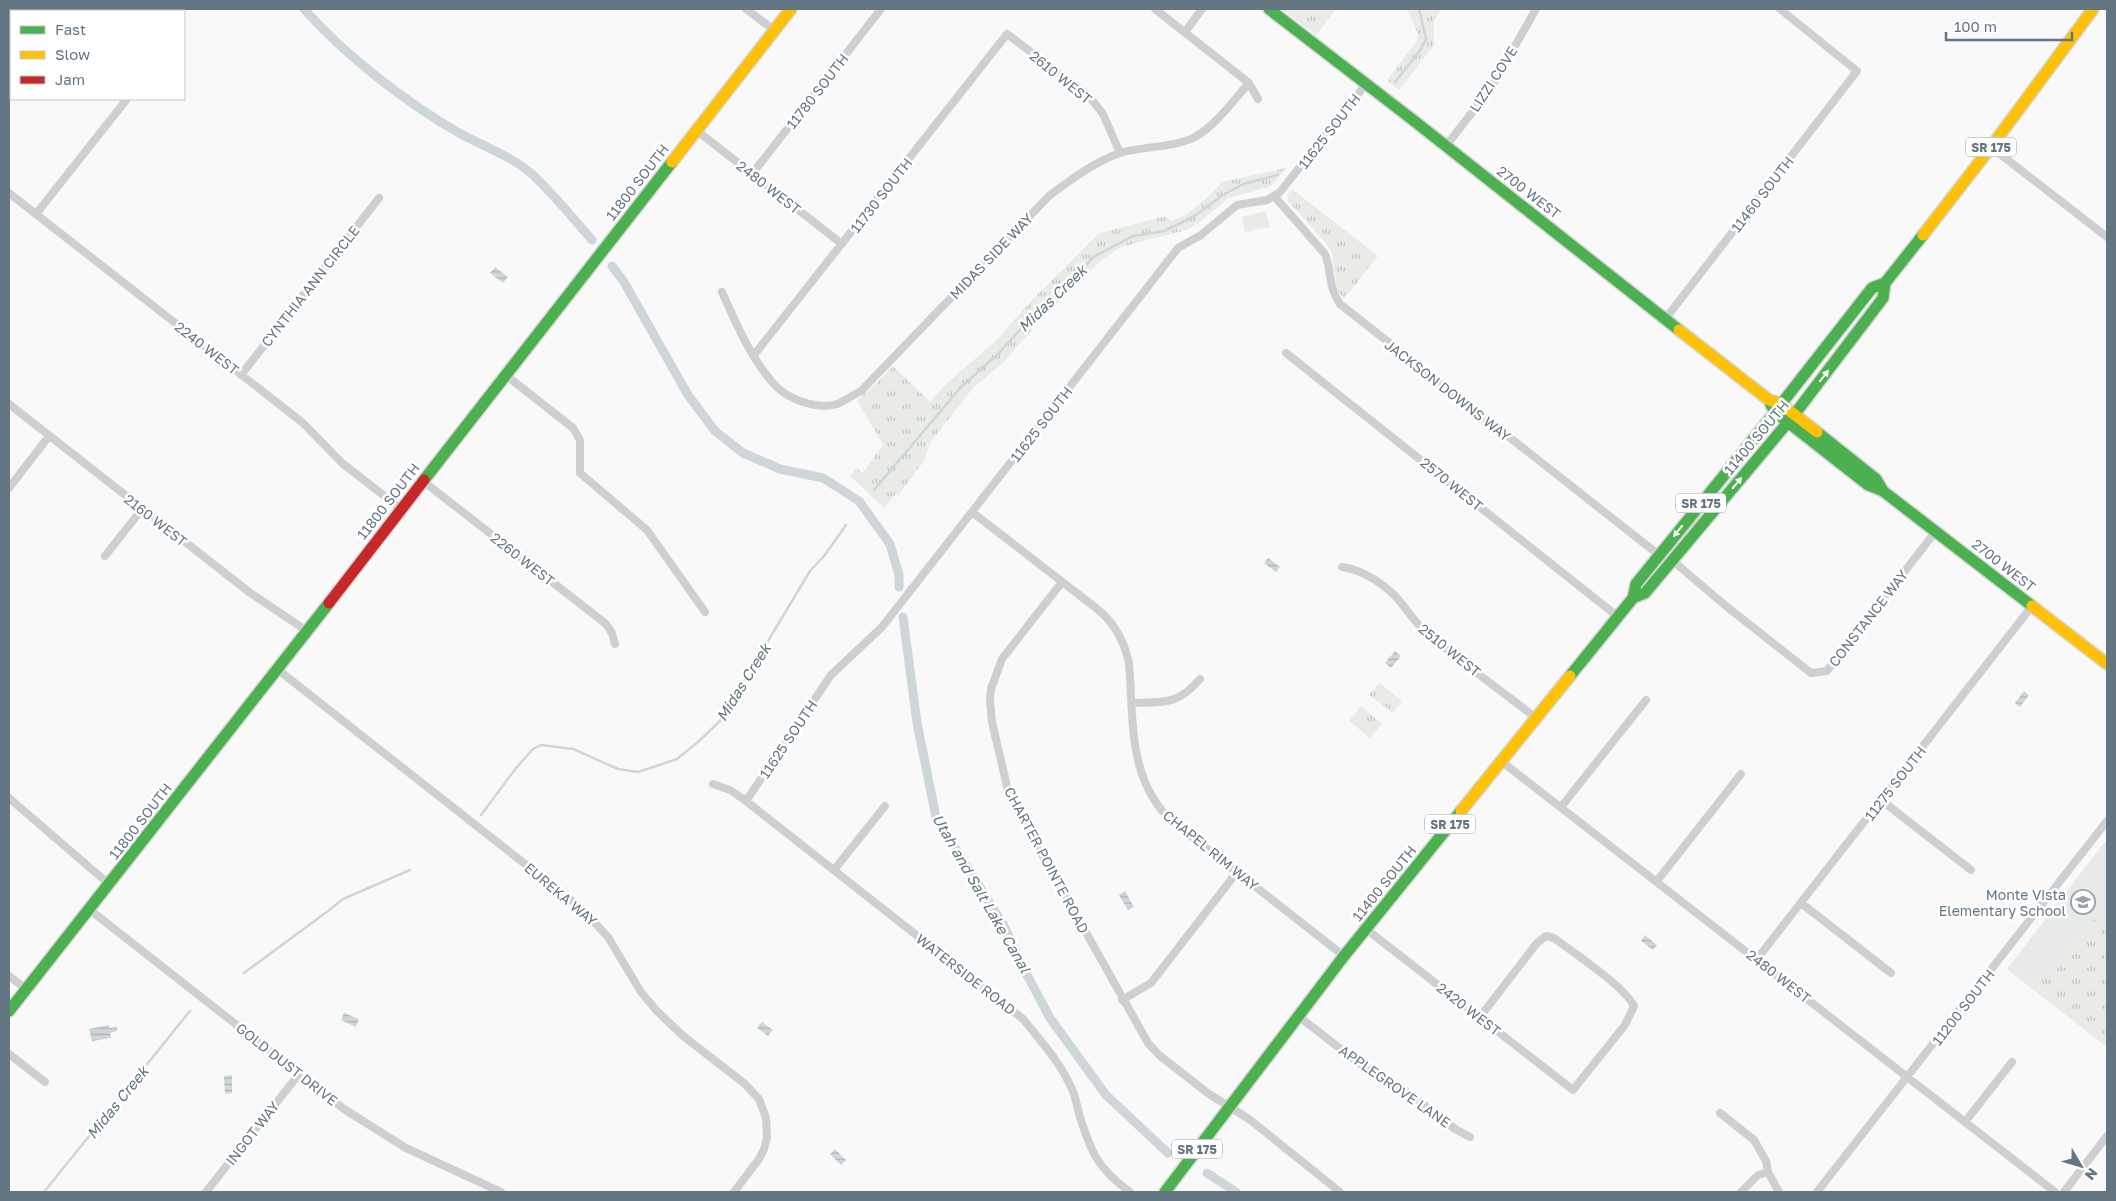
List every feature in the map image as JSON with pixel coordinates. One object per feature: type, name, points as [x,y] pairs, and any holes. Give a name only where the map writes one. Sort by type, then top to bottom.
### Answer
[{"type":"main road","name":"11800 SOUTH","points":[[9,1012],[791,9]]},
{"type":"main road","name":"2700 WEST","points":[[1269,9],[1666,318],[1791,418],[1868,485],[1883,491],[2107,664]]},
{"type":"main road","name":"11400 SOUTH","points":[[1633,598],[1636,584],[1872,288],[1885,283],[1991,146],[2093,9]]},
{"type":"main road","name":"11400 SOUTH","points":[[1165,1192],[1344,956],[1617,616],[1633,598],[1645,593],[1791,418],[1884,298],[1885,283]]},
{"type":"street","points":[[746,9],[774,30]]},
{"type":"street","name":"11780 SOUTH","points":[[752,174],[881,9]]},
{"type":"street","points":[[1155,9],[1249,83],[1258,99]]},
{"type":"street","points":[[1185,32],[1202,9]]},
{"type":"street","name":"LIZZI COVE","points":[[1446,146],[1491,88],[1536,9]]},
{"type":"street","name":"11460 SOUTH","points":[[1666,318],[1857,71],[1780,9]]},
{"type":"street","name":"2610 WEST","points":[[1007,34],[1088,95],[1103,114],[1120,153]]},
{"type":"street","name":"11730 SOUTH","points":[[754,355],[1007,34]]},
{"type":"street","name":"MIDAS SIDE WAY","points":[[722,292],[742,337],[774,385],[796,399],[816,406],[837,404],[861,391],[1050,195],[1086,170],[1120,153],[1162,146],[1194,137],[1221,115],[1249,83]]},
{"type":"street","name":"11625 SOUTH","points":[[746,801],[831,676],[840,665],[879,631],[1178,248],[1201,235],[1237,206],[1274,197],[1331,130],[1366,84]]},
{"type":"street","points":[[36,214],[125,100]]},
{"type":"street","name":"2480 WEST","points":[[696,130],[842,244]]},
{"type":"street","points":[[1991,146],[2107,236]]},
{"type":"street","name":"2240 WEST","points":[[9,193],[303,423],[342,463],[401,509]]},
{"type":"street","name":"JACKSON DOWNS WAY","points":[[1274,197],[1325,254],[1328,261],[1332,290],[1340,304],[1659,555]]},
{"type":"street","name":"CYNTHIA ANN CIRCLE","points":[[241,375],[379,198]]},
{"type":"street","name":"2570 WEST","points":[[1286,353],[1617,616]]},
{"type":"street","points":[[506,376],[573,428],[580,440],[580,473],[647,530],[705,612]]},
{"type":"street","name":"2160 WEST","points":[[9,404],[249,592],[307,631]]},
{"type":"street","points":[[9,488],[49,436]]},
{"type":"street","name":"2260 WEST","points":[[424,481],[606,624],[612,634],[614,644]]},
{"type":"street","points":[[105,556],[142,509]]},
{"type":"street","name":"CHAPEL RIM WAY","points":[[972,512],[1102,613],[1118,632],[1127,655],[1138,763],[1150,795],[1161,810],[1174,823],[1344,956]]},
{"type":"street","name":"CONSTANCE WAY","points":[[1673,561],[1726,606],[1811,673],[1827,671],[1936,531]]},
{"type":"street","name":"2510 WEST","points":[[1342,567],[1354,568],[1364,573],[1387,590],[1428,634],[1536,718]]},
{"type":"street","name":"CHARTER POINTE ROAD","points":[[1062,582],[1002,659],[992,689],[990,700],[992,722],[1009,795],[1122,1000],[1143,1037],[1153,1049],[1212,1096],[1249,1119],[1340,1192]]},
{"type":"street","name":"11275 SOUTH","points":[[1757,959],[2032,606]]},
{"type":"street","name":"EUREKA WAY","points":[[277,669],[581,908],[608,936],[641,992],[664,1019],[753,1091],[759,1099],[766,1118],[767,1138],[759,1159],[734,1192]]},
{"type":"street","points":[[1132,703],[1168,702],[1178,699],[1187,693],[1200,679]]},
{"type":"street","points":[[1561,807],[1646,700]]},
{"type":"street","name":"2480 WEST","points":[[1502,761],[2054,1192]]},
{"type":"street","points":[[1657,881],[1741,774]]},
{"type":"street","name":"WATERSIDE ROAD","points":[[713,784],[730,790],[746,801],[1023,1019],[1048,1050],[1070,1085],[1088,1144],[1100,1165],[1116,1182],[1130,1192]]},
{"type":"street","points":[[9,798],[110,884]]},
{"type":"street","points":[[1881,800],[1971,870]]},
{"type":"street","points":[[834,870],[885,806]]},
{"type":"street","name":"11200 SOUTH","points":[[1817,1192],[2107,821]]},
{"type":"street","points":[[1122,1000],[1151,983],[1237,872]]},
{"type":"street","points":[[1801,903],[1891,973]]},
{"type":"street","name":"GOLD DUST DRIVE","points":[[90,910],[344,1109],[406,1148],[500,1192]]},
{"type":"street","name":"2420 WEST","points":[[1366,929],[1573,1090],[1625,1025],[1634,1006],[1630,998],[1590,966],[1554,938],[1546,936],[1537,943],[1480,1017]]},
{"type":"street","points":[[9,976],[26,989]]},
{"type":"street","name":"APPLEGROVE LANE","points":[[1297,1016],[1378,1078],[1402,1088],[1470,1137]]},
{"type":"street","points":[[9,1054],[45,1082]]},
{"type":"street","points":[[1965,1122],[2012,1062]]},
{"type":"street","name":"INGOT WAY","points":[[206,1192],[299,1074]]},
{"type":"street","points":[[1720,1113],[1754,1140],[1766,1161],[1768,1172],[1779,1192]]},
{"type":"street","points":[[2064,1192],[2107,1136]]},
{"type":"street","points":[[1741,1192],[1758,1175],[1768,1172]]},
{"type":"shaded area","points":[[495,267],[508,277],[503,283],[490,273]]},
{"type":"shaded area","points":[[1268,558],[1280,567],[1276,572],[1264,563]]},
{"type":"shaded area","points":[[1395,651],[1401,656],[1391,668],[1385,663]]},
{"type":"shaded area","points":[[2024,691],[2029,695],[2020,707],[2015,703]]},
{"type":"shaded area","name":"Monte Vista Elementary School","points":[[2107,839],[2107,1047],[2007,969]]},
{"type":"shaded area","points":[[1125,891],[1134,907],[1128,910],[1119,895]]},
{"type":"shaded area","points":[[1645,935],[1657,945],[1653,950],[1641,941]]},
{"type":"shaded area","points":[[344,1013],[359,1019],[356,1027],[341,1020]]},
{"type":"shaded area","points":[[762,1022],[773,1030],[768,1036],[757,1028]]},
{"type":"shaded area","points":[[109,1025],[109,1028],[117,1027],[117,1031],[110,1033],[111,1038],[92,1041],[89,1029]]},
{"type":"shaded area","points":[[232,1075],[232,1093],[225,1094],[224,1076]]},
{"type":"shaded area","points":[[835,1149],[846,1160],[841,1165],[830,1154]]},
{"type":"green space","points":[[1282,9],[1336,9],[1316,35]]},
{"type":"green space","points":[[1409,9],[1442,9],[1434,19],[1434,45],[1399,90],[1387,80],[1417,41],[1418,34],[1408,11]]},
{"type":"green space","points":[[1286,168],[1271,186],[1228,198],[1199,223],[1186,230],[1121,247],[1103,259],[1043,317],[1004,362],[973,388],[930,443],[924,461],[897,497],[897,492],[884,508],[850,476],[856,468],[863,473],[883,445],[857,400],[893,366],[930,402],[946,384],[999,338],[1029,303],[1098,234],[1165,216],[1171,221],[1186,215],[1209,196],[1222,182]]},
{"type":"green space","points":[[1292,189],[1378,256],[1344,299],[1337,290],[1332,254],[1325,242],[1288,201],[1287,196]]},
{"type":"green space","points":[[1266,211],[1270,227],[1245,232],[1242,217]]},
{"type":"green space","points":[[1379,683],[1402,701],[1393,713],[1369,695]]},
{"type":"green space","points":[[1361,706],[1382,724],[1370,738],[1349,721]]},
{"type":"green space","points":[[2093,919],[2096,921],[2089,931],[2095,935],[2102,926],[2107,930],[2107,1047],[2007,969],[2010,964],[2030,978],[2040,979],[2045,977],[2051,973]]},
{"type":"waterway","name":"Utah and Salt Lake Canal","points":[[304,9],[357,61],[398,93],[440,122],[526,169],[548,190],[592,240]]},
{"type":"waterway","name":"Midas Creek","points":[[1395,82],[1419,52],[1426,39],[1419,9]]},
{"type":"waterway","name":"Midas Creek","points":[[874,490],[961,387],[999,353],[1025,324],[1095,256],[1133,236],[1164,231],[1193,217],[1223,195],[1243,184],[1278,175]]},
{"type":"waterway","name":"Utah and Salt Lake Canal","points":[[612,266],[624,282],[688,395],[715,431],[743,453],[780,469],[823,478],[859,501],[890,544],[899,575],[899,587]]},
{"type":"waterway","name":"Midas Creek","points":[[481,815],[516,768],[533,749],[541,745],[573,749],[618,769],[638,772],[677,759],[720,721],[810,571],[824,556],[846,525]]},
{"type":"waterway","name":"Utah and Salt Lake Canal","points":[[903,617],[917,723],[936,817],[1004,926],[1050,1018],[1106,1095],[1168,1153]]},
{"type":"waterway","name":"Midas Creek","points":[[244,973],[343,899],[410,870]]},
{"type":"waterway","name":"Midas Creek","points":[[44,1192],[190,1011]]},
{"type":"waterway","name":"Utah and Salt Lake Canal","points":[[1207,1173],[1236,1192]]},
{"type":"traffic: fast","points":[[1269,9],[1679,330]]},
{"type":"traffic: fast","points":[[424,480],[672,162]]},
{"type":"traffic: fast","points":[[1633,598],[1645,593],[1794,415],[1883,298],[1885,283],[1923,235]]},
{"type":"traffic: fast","points":[[1570,676],[1633,598],[1636,584],[1764,426],[1872,288],[1885,283]]},
{"type":"traffic: fast","points":[[1771,405],[1775,412],[1868,485],[1883,491],[2032,606]]},
{"type":"traffic: fast","points":[[1817,432],[1876,479],[1883,491]]},
{"type":"traffic: fast","points":[[9,1011],[329,603]]},
{"type":"traffic: fast","points":[[1165,1192],[1344,956],[1461,811]]},
{"type":"traffic: slow","points":[[672,162],[791,9]]},
{"type":"traffic: slow","points":[[1923,235],[2093,9]]},
{"type":"traffic: slow","points":[[1679,330],[1769,400],[1781,404],[1817,432]]},
{"type":"traffic: slow","points":[[2032,606],[2107,664]]},
{"type":"traffic: slow","points":[[1461,811],[1570,676]]},
{"type":"traffic: jam","points":[[329,603],[424,480]]},
{"type":"place","name":"Monte Vista Elementary School","points":[[2083,902]]}]
